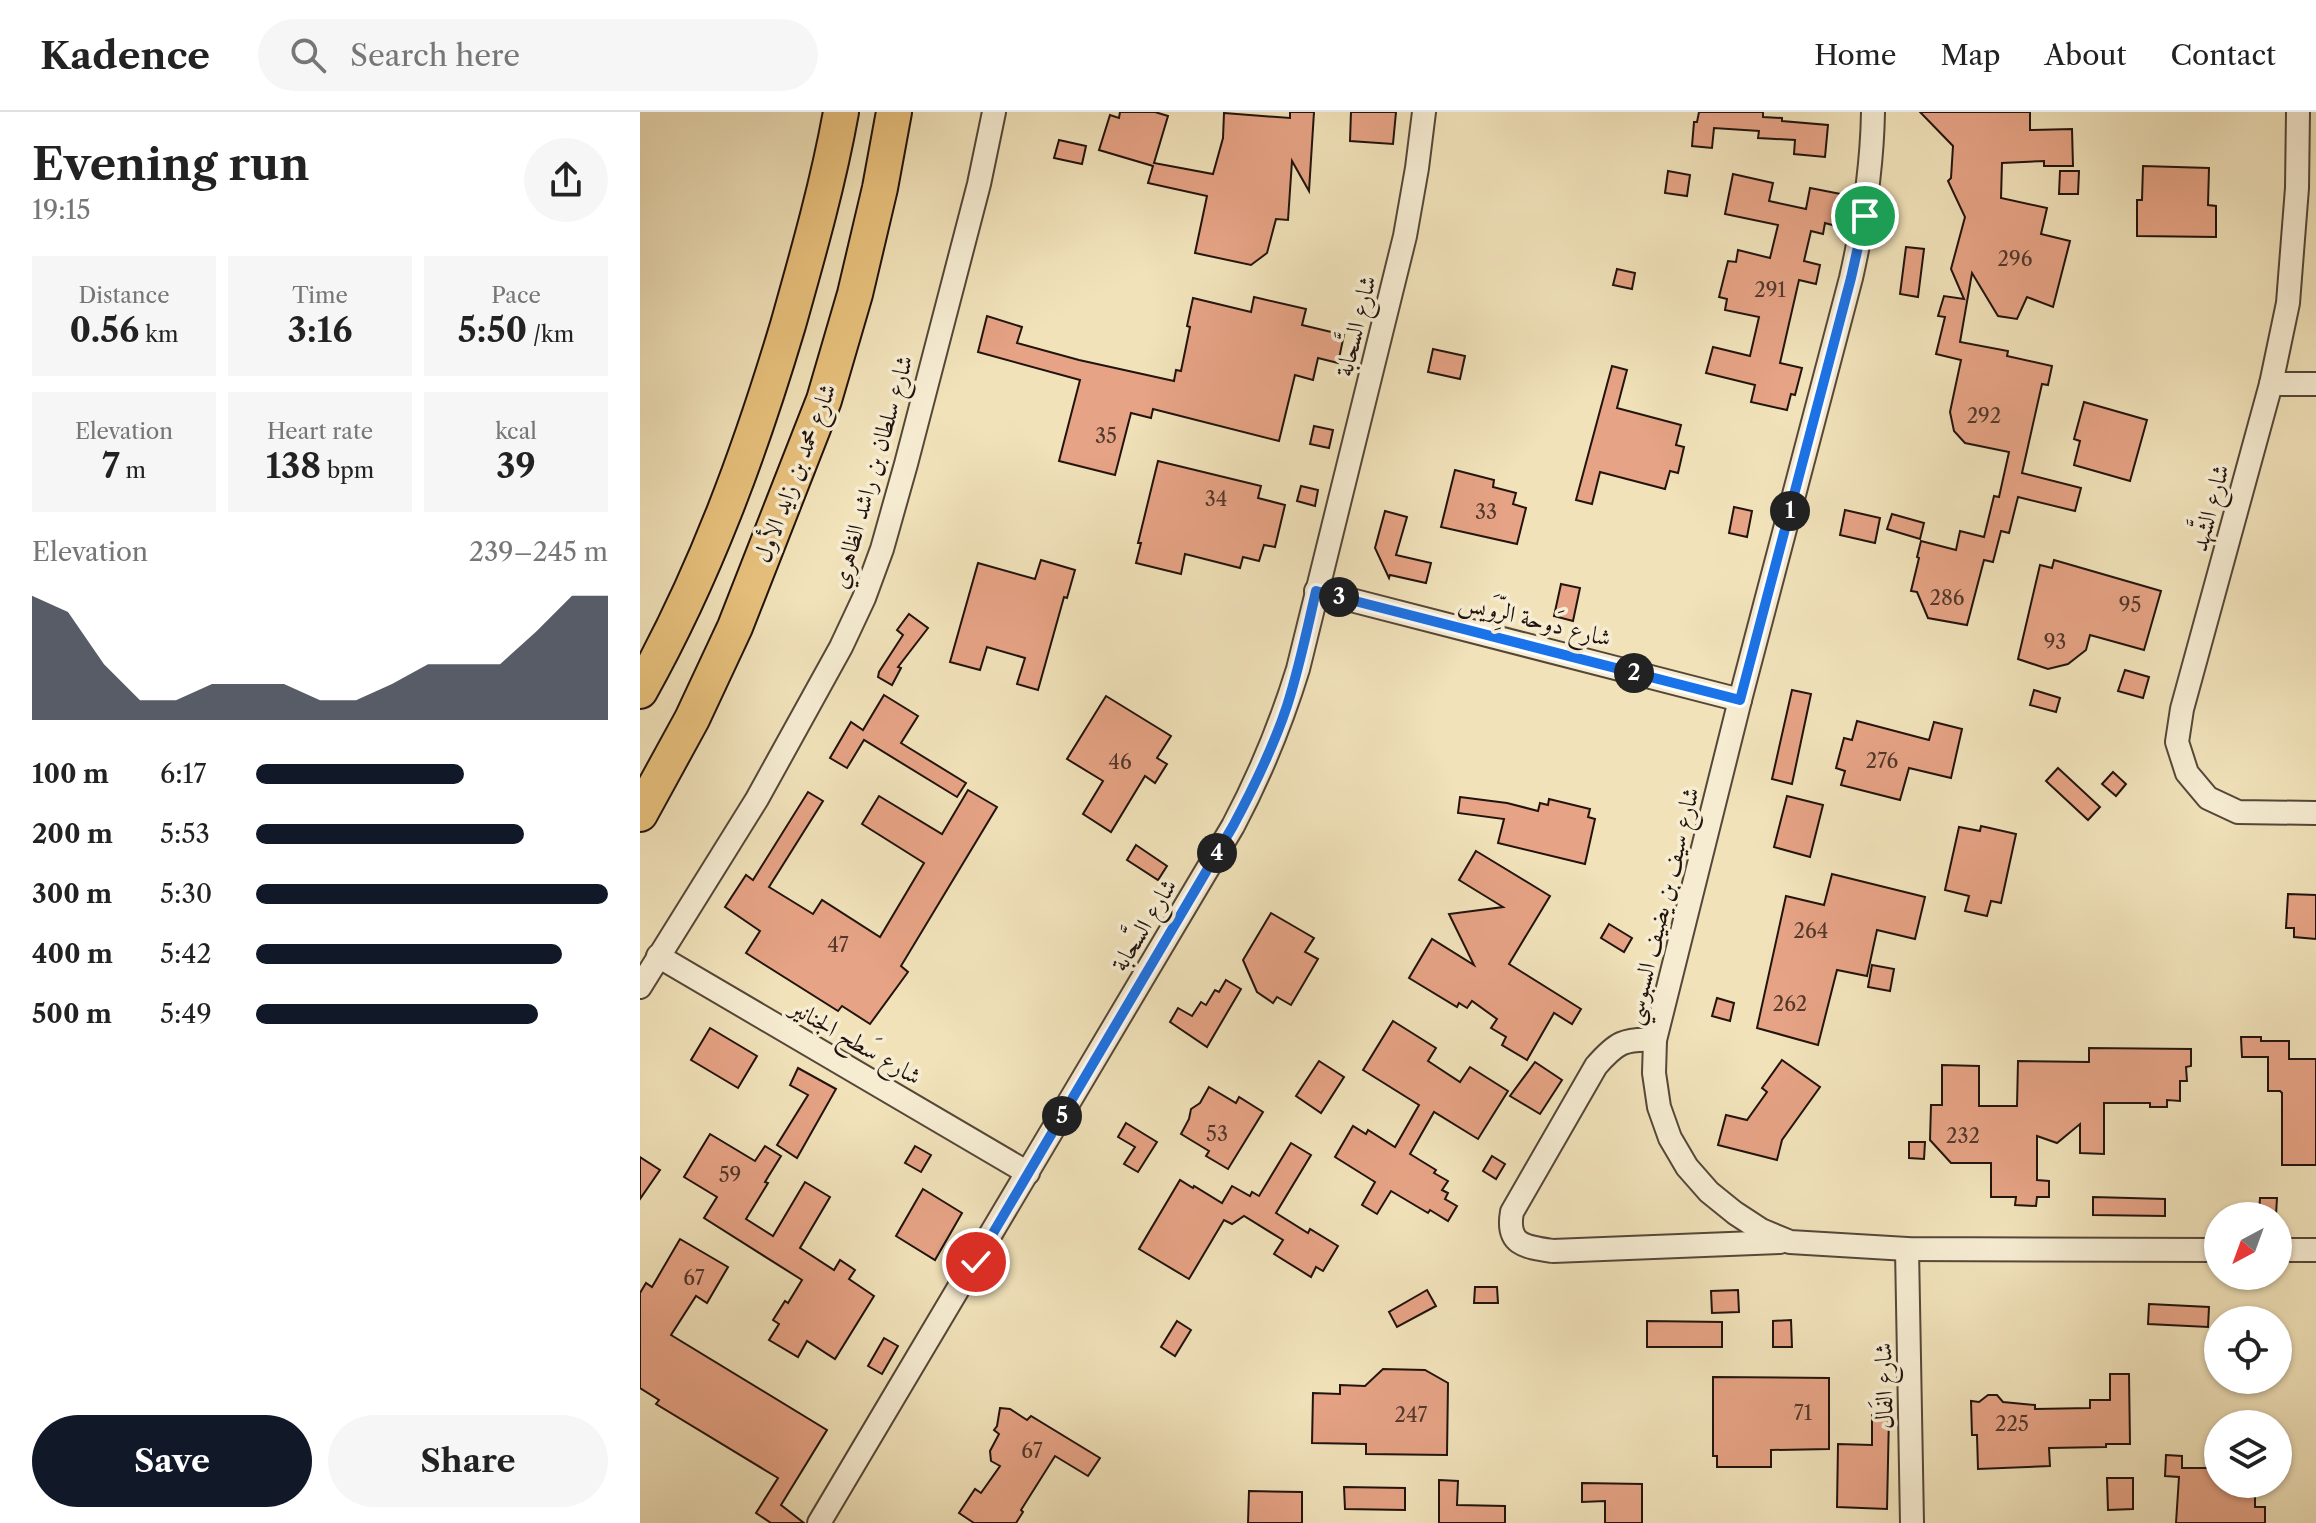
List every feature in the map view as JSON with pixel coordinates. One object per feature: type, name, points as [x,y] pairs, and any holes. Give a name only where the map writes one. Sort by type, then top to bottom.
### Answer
[{"type":"main road","points":[[640,691],[704,565],[744,465],[805,265],[829,175],[841,112]]},
{"type":"main road","name":"شارع محمد بن زايد الأول","points":[[640,814],[692,719],[735,627],[819,414],[855,294],[894,112]]},
{"type":"street","name":"شارع سلطان بن راشد الظاهري","points":[[640,987],[757,799],[841,647],[864,598],[882,549],[906,464],[979,184],[994,112]]},
{"type":"street","name":"شارع السَّحابة","points":[[819,1523],[1256,783],[1298,669],[1405,236],[1424,112]]},
{"type":"street","name":"شارع سيف بن يضيف السبوسي","points":[[1873,112],[1872,158],[1865,216],[1851,278],[1655,1040],[1654,1073],[1659,1107],[1670,1138],[1687,1167],[1709,1192],[1761,1230],[1790,1242],[1907,1249],[2204,1250]]},
{"type":"street","name":"شارع الشَّهد","points":[[2298,112],[2297,188],[2288,303],[2271,384],[2182,709],[2177,742],[2187,773],[2208,798],[2238,812],[2316,813]]},
{"type":"street","points":[[2271,384],[2316,384]]},
{"type":"street","name":"شارع دَوحة الرِّوَيس","points":[[1316,591],[1740,700]]},
{"type":"street","name":"شارع سَطح الجنانير","points":[[658,956],[1028,1173]]},
{"type":"street","points":[[1655,1040],[1626,1040],[1615,1045],[1596,1066],[1512,1212],[1509,1226],[1514,1239],[1523,1245],[1553,1251],[1790,1242]]},
{"type":"street","name":"شارع الفَال","points":[[1907,1249],[1912,1523]]},
{"type":"street","points":[[2292,1250],[2316,1250]]},
{"type":"building","points":[[1120,112],[1155,112],[1168,116],[1154,163],[1213,174],[1223,138],[1224,113],[1290,118],[1290,112],[1314,112],[1309,191],[1292,161],[1288,220],[1276,219],[1267,253],[1251,265],[1195,253],[1207,196],[1148,183],[1153,166],[1099,150],[1110,115],[1119,118]]},
{"type":"building","points":[[1351,112],[1396,112],[1393,144],[1350,141]]},
{"type":"building","points":[[1699,112],[1763,112],[1763,117],[1782,118],[1782,121],[1828,125],[1825,157],[1794,154],[1795,140],[1758,138],[1759,131],[1714,128],[1712,148],[1692,146],[1694,122],[1697,122]]},
{"type":"building","points":[[1920,112],[2030,112],[2030,130],[2072,129],[2073,166],[2044,166],[2044,161],[2002,163],[2001,198],[2047,208],[2041,234],[2070,241],[2053,307],[2027,297],[2017,319],[1998,316],[1972,273],[1960,342],[2008,351],[2007,356],[2052,366],[2048,385],[2042,384],[2022,473],[2081,488],[2075,511],[2018,497],[2009,533],[2001,531],[1993,562],[1984,560],[1967,625],[1928,618],[1917,592],[1911,591],[1917,557],[1921,541],[1956,550],[1960,531],[1984,537],[1994,496],[1999,497],[2009,452],[1965,443],[1954,431],[1950,412],[1961,360],[1936,354],[1945,317],[1938,316],[1944,296],[1964,299],[1951,269],[1965,217],[1948,181],[1951,178],[1953,146]]},
{"type":"building","points":[[1059,140],[1086,146],[1082,164],[1054,158]]},
{"type":"building","points":[[2143,166],[2209,168],[2208,205],[2216,206],[2216,237],[2137,236],[2137,200],[2142,200]]},
{"type":"building","points":[[1668,171],[1690,175],[1687,196],[1665,193]]},
{"type":"building","points":[[2060,171],[2079,171],[2078,194],[2059,194]]},
{"type":"building","points":[[1733,174],[1773,183],[1769,201],[1806,209],[1810,188],[1841,194],[1836,226],[1825,223],[1823,234],[1811,231],[1804,261],[1820,265],[1816,284],[1799,280],[1780,363],[1802,368],[1795,395],[1791,394],[1787,410],[1751,402],[1755,385],[1706,373],[1713,347],[1750,356],[1759,317],[1725,310],[1727,299],[1719,297],[1728,261],[1736,262],[1738,250],[1770,258],[1778,225],[1725,214]]},
{"type":"building","points":[[1906,247],[1924,249],[1918,297],[1900,294]]},
{"type":"building","points":[[1617,269],[1635,273],[1632,289],[1613,285]]},
{"type":"building","points":[[1254,297],[1306,309],[1302,325],[1344,335],[1338,363],[1318,358],[1313,380],[1295,375],[1279,441],[1153,409],[1151,418],[1131,413],[1115,475],[1059,461],[1080,380],[978,352],[987,316],[1022,327],[1017,343],[1174,381],[1176,370],[1181,371],[1193,298],[1251,312]]},
{"type":"building","points":[[1433,349],[1465,356],[1460,379],[1428,372]]},
{"type":"building","points":[[1612,366],[1627,370],[1617,408],[1681,425],[1676,445],[1684,447],[1678,473],[1670,471],[1665,489],[1600,472],[1592,504],[1576,500]]},
{"type":"building","points":[[2084,402],[2147,420],[2130,481],[2074,465],[2080,441],[2074,439]]},
{"type":"building","points":[[1314,426],[1333,430],[1329,448],[1310,444]]},
{"type":"building","points":[[1158,461],[1261,486],[1258,498],[1285,505],[1275,547],[1264,545],[1259,561],[1243,557],[1240,568],[1185,554],[1181,574],[1136,563]]},
{"type":"building","points":[[1455,470],[1494,480],[1493,487],[1516,493],[1513,504],[1526,508],[1517,544],[1441,527]]},
{"type":"building","points":[[1301,486],[1318,490],[1315,506],[1297,501]]},
{"type":"building","points":[[1734,507],[1752,511],[1747,537],[1729,533]]},
{"type":"building","points":[[1845,510],[1880,518],[1875,543],[1840,535]]},
{"type":"building","points":[[1385,511],[1407,517],[1396,555],[1431,563],[1426,583],[1390,575],[1389,578],[1375,548]]},
{"type":"building","points":[[1892,514],[1924,523],[1920,539],[1887,529]]},
{"type":"building","points":[[1041,560],[1075,570],[1067,598],[1064,597],[1038,690],[1017,684],[1025,658],[987,647],[980,670],[950,662],[978,563],[1035,579]]},
{"type":"building","points":[[2054,560],[2161,591],[2144,650],[2090,635],[2086,650],[2068,664],[2048,669],[2018,659],[2040,565],[2052,568]]},
{"type":"building","points":[[1561,584],[1580,588],[1573,621],[1554,616]]},
{"type":"building","points":[[909,614],[928,628],[898,667],[901,668],[892,685],[878,677],[879,672],[903,635],[897,630]]},
{"type":"building","points":[[2125,670],[2149,677],[2143,698],[2118,691]]},
{"type":"building","points":[[1792,690],[1811,694],[1792,784],[1772,779]]},
{"type":"building","points":[[2034,690],[2060,698],[2056,712],[2030,705]]},
{"type":"building","points":[[884,695],[918,716],[901,743],[966,783],[957,797],[864,740],[847,768],[830,758],[851,722],[863,730]]},
{"type":"building","points":[[1106,696],[1171,736],[1157,758],[1167,764],[1155,783],[1145,776],[1111,832],[1083,814],[1103,781],[1067,759]]},
{"type":"building","points":[[1857,721],[1929,740],[1934,722],[1962,729],[1951,778],[1909,768],[1900,800],[1841,785],[1845,771],[1836,768],[1844,738],[1852,740]]},
{"type":"building","points":[[2058,768],[2100,807],[2088,820],[2046,781]]},
{"type":"building","points":[[2113,772],[2126,784],[2116,796],[2102,784]]},
{"type":"building","points":[[968,790],[997,807],[901,966],[908,972],[870,1024],[842,1006],[838,1011],[746,953],[760,931],[725,907],[746,875],[753,880],[808,792],[823,801],[769,887],[813,914],[822,900],[880,937],[924,863],[862,824],[879,796],[942,834]]},
{"type":"building","points":[[1787,796],[1823,805],[1810,857],[1774,847]]},
{"type":"building","points":[[1460,797],[1538,811],[1540,803],[1548,805],[1549,799],[1590,809],[1588,817],[1595,819],[1585,864],[1498,843],[1504,819],[1458,813]]},
{"type":"building","points":[[1981,826],[2016,834],[2001,903],[1991,901],[1987,916],[1965,911],[1969,896],[1945,890],[1959,827],[1980,831]]},
{"type":"building","points":[[1136,845],[1167,866],[1158,880],[1127,860]]},
{"type":"building","points":[[1476,851],[1550,896],[1509,964],[1581,1009],[1572,1024],[1554,1013],[1527,1060],[1502,1045],[1506,1037],[1491,1028],[1497,1019],[1472,1001],[1467,1008],[1459,1003],[1457,1007],[1409,978],[1432,939],[1474,965],[1449,914],[1503,907],[1459,880]]},
{"type":"building","points":[[1832,874],[1925,897],[1915,939],[1877,930],[1867,976],[1837,970],[1818,1045],[1757,1028],[1786,896],[1824,905]]},
{"type":"building","points":[[2288,894],[2316,895],[2316,939],[2294,937],[2294,928],[2286,928]]},
{"type":"building","points":[[1271,913],[1314,938],[1305,952],[1318,959],[1291,1005],[1277,997],[1273,1003],[1257,992],[1243,960]]},
{"type":"building","points":[[1609,924],[1632,938],[1624,952],[1601,938]]},
{"type":"building","points":[[1872,965],[1894,969],[1890,991],[1868,987]]},
{"type":"building","points":[[1226,980],[1241,989],[1207,1047],[1170,1022],[1178,1008],[1192,1016],[1201,1002],[1206,1005],[1215,990],[1219,992]]},
{"type":"building","points":[[1717,998],[1734,1003],[1730,1021],[1712,1016]]},
{"type":"building","points":[[1393,1021],[1436,1048],[1428,1061],[1460,1082],[1470,1067],[1508,1091],[1478,1139],[1434,1112],[1410,1154],[1448,1181],[1442,1190],[1448,1193],[1445,1199],[1457,1206],[1448,1221],[1391,1191],[1377,1214],[1362,1205],[1375,1182],[1335,1157],[1353,1126],[1366,1134],[1368,1130],[1395,1147],[1419,1105],[1363,1070]]},
{"type":"building","points":[[710,1028],[757,1056],[738,1088],[691,1060]]},
{"type":"building","points":[[2241,1037],[2289,1041],[2289,1059],[2316,1059],[2316,1165],[2282,1165],[2282,1093],[2268,1091],[2268,1057],[2242,1057]]},
{"type":"building","points":[[2089,1048],[2191,1049],[2191,1066],[2186,1067],[2187,1081],[2180,1081],[2180,1101],[2167,1100],[2167,1107],[2150,1107],[2150,1103],[2104,1103],[2104,1154],[2080,1153],[2080,1124],[2057,1143],[2037,1136],[2037,1180],[2049,1181],[2049,1197],[2037,1197],[2036,1206],[2015,1205],[2016,1197],[1991,1197],[1991,1163],[1951,1163],[1930,1140],[1931,1105],[1942,1105],[1942,1065],[1979,1066],[1979,1106],[2017,1106],[2018,1061],[2089,1062]]},
{"type":"building","points":[[1782,1060],[1820,1087],[1782,1140],[1777,1160],[1718,1145],[1726,1115],[1747,1120],[1767,1092],[1762,1088]]},
{"type":"building","points":[[1319,1061],[1344,1077],[1321,1113],[1296,1096]]},
{"type":"building","points":[[1535,1062],[1562,1080],[1540,1114],[1510,1096]]},
{"type":"building","points":[[798,1068],[836,1089],[797,1158],[777,1145],[808,1095],[790,1085]]},
{"type":"building","points":[[1209,1087],[1236,1103],[1239,1097],[1263,1112],[1228,1169],[1206,1156],[1209,1151],[1181,1134],[1191,1109],[1200,1103]]},
{"type":"building","points":[[1126,1123],[1157,1142],[1138,1172],[1124,1164],[1135,1147],[1118,1137]]},
{"type":"building","points":[[710,1134],[755,1161],[765,1146],[781,1156],[746,1219],[773,1236],[805,1182],[830,1197],[800,1248],[834,1270],[840,1260],[855,1270],[849,1279],[874,1296],[835,1359],[807,1341],[798,1357],[769,1340],[779,1324],[773,1320],[802,1280],[704,1218],[717,1197],[684,1177]]},
{"type":"building","points":[[1909,1142],[1925,1142],[1924,1159],[1909,1158]]},
{"type":"building","points":[[1291,1143],[1311,1155],[1276,1213],[1308,1233],[1310,1229],[1338,1246],[1323,1271],[1316,1267],[1311,1277],[1274,1254],[1283,1240],[1244,1216],[1232,1224],[1224,1220],[1189,1279],[1139,1249],[1180,1180],[1222,1203],[1232,1186],[1250,1196],[1252,1192],[1259,1196]]},
{"type":"building","points":[[915,1146],[931,1155],[921,1172],[905,1163]]},
{"type":"building","points":[[1492,1156],[1505,1164],[1496,1179],[1483,1171]]},
{"type":"building","points":[[640,1157],[660,1170],[640,1199]]},
{"type":"building","points":[[923,1189],[962,1213],[935,1260],[896,1236]]},
{"type":"building","points":[[2093,1197],[2165,1199],[2165,1216],[2093,1215]]},
{"type":"building","points":[[2260,1198],[2277,1198],[2277,1202],[2260,1202]]},
{"type":"building","points":[[680,1239],[728,1267],[707,1303],[696,1296],[671,1335],[827,1430],[781,1505],[804,1523],[771,1523],[756,1513],[778,1478],[656,1404],[659,1400],[640,1388],[640,1293],[646,1283],[652,1287]]},
{"type":"building","points":[[1475,1287],[1497,1287],[1498,1303],[1474,1303]]},
{"type":"building","points":[[1427,1290],[1436,1306],[1397,1327],[1389,1312]]},
{"type":"building","points":[[1738,1290],[1739,1312],[1712,1313],[1711,1291]]},
{"type":"building","points":[[2149,1304],[2204,1307],[2204,1327],[2148,1324]]},
{"type":"building","points":[[1791,1320],[1792,1347],[1773,1347],[1773,1321]]},
{"type":"building","points":[[1177,1321],[1191,1330],[1175,1356],[1161,1347]]},
{"type":"building","points":[[1647,1321],[1722,1322],[1722,1347],[1647,1347]]},
{"type":"building","points":[[884,1338],[898,1346],[882,1374],[868,1366]]},
{"type":"building","points":[[1383,1369],[1425,1370],[1448,1383],[1447,1455],[1366,1454],[1366,1444],[1312,1443],[1313,1393],[1340,1394],[1340,1385],[1365,1386]]},
{"type":"building","points":[[2110,1374],[2129,1374],[2130,1444],[2049,1448],[2050,1466],[1978,1469],[1977,1435],[1972,1435],[1971,1401],[1979,1402],[1988,1395],[1997,1395],[2003,1402],[2035,1405],[2035,1409],[2090,1408],[2090,1400],[2110,1400]]},
{"type":"building","points":[[1713,1377],[1829,1378],[1829,1449],[1771,1450],[1771,1467],[1717,1467],[1717,1456],[1713,1456]]},
{"type":"building","points":[[1000,1408],[1010,1409],[1027,1420],[1031,1416],[1100,1458],[1088,1476],[1055,1456],[1016,1523],[974,1523],[959,1513],[975,1489],[981,1493],[1000,1466],[991,1461],[990,1451],[999,1434],[994,1430]]},
{"type":"building","points":[[1872,1415],[1889,1415],[1887,1509],[1837,1507],[1838,1444],[1872,1445]]},
{"type":"building","points":[[2166,1455],[2182,1456],[2182,1468],[2204,1468],[2204,1498],[2255,1498],[2255,1507],[2265,1507],[2265,1523],[2176,1523],[2179,1477],[2165,1476]]},
{"type":"building","points":[[2107,1478],[2133,1478],[2133,1509],[2108,1510]]},
{"type":"building","points":[[1439,1480],[1458,1481],[1457,1505],[1505,1506],[1505,1523],[1439,1523]]},
{"type":"building","points":[[1582,1483],[1642,1484],[1642,1523],[1605,1523],[1605,1501],[1582,1502]]},
{"type":"building","points":[[1344,1487],[1405,1488],[1405,1510],[1345,1509]]},
{"type":"building","points":[[1249,1491],[1302,1492],[1302,1523],[1248,1523]]},
{"type":"route","points":[[976,1262],[1256,783],[1275,740],[1298,669],[1316,591],[1740,700],[1865,216]]}]
